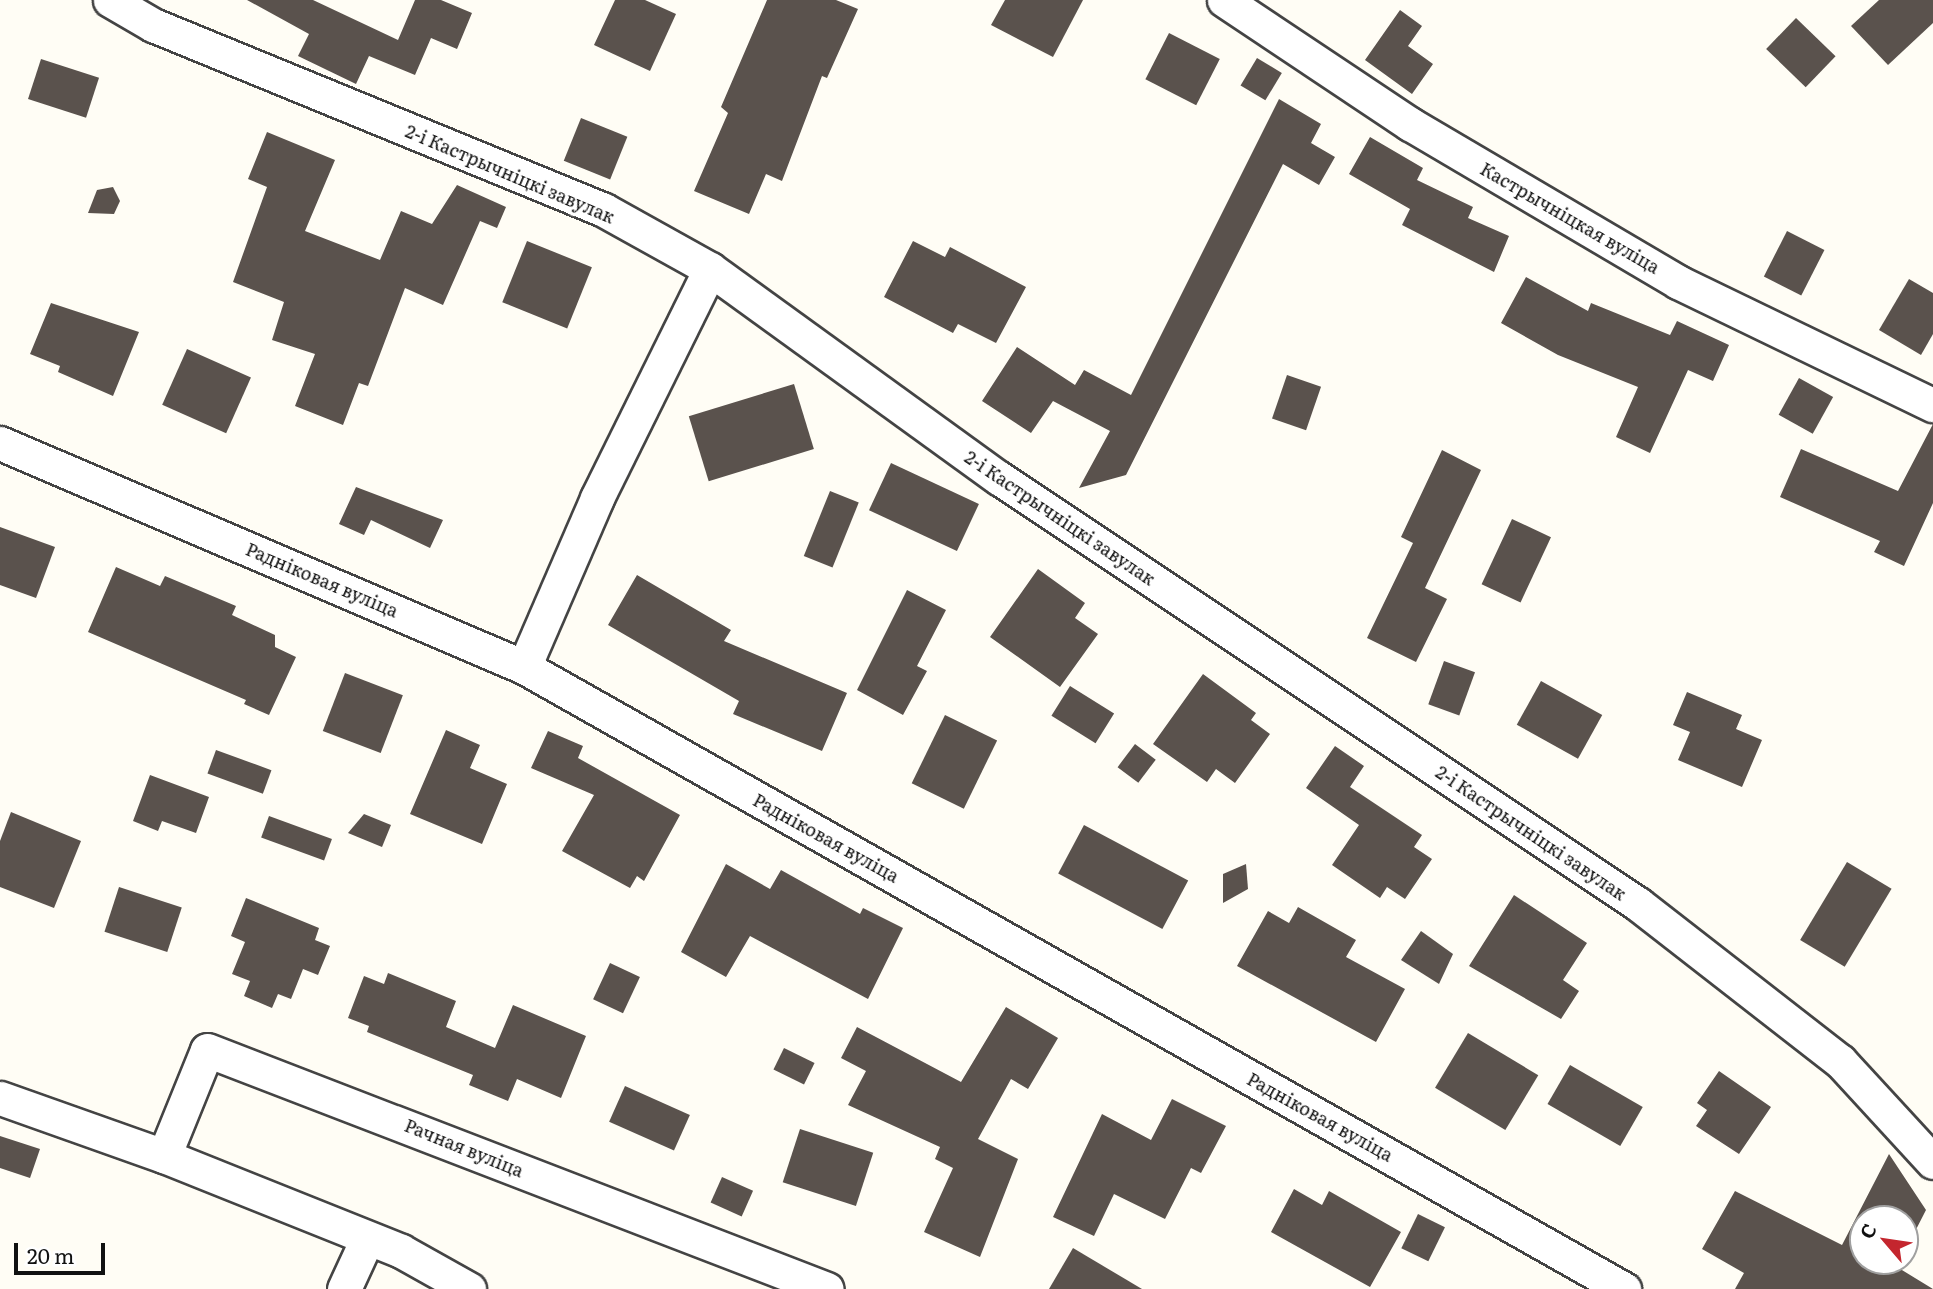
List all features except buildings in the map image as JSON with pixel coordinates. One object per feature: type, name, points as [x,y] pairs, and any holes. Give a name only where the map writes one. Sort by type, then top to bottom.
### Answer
[{"type":"street","name":"2-і Кастрычніцкі завулак","points":[[110,0],[153,25],[604,210],[710,269],[999,478],[1638,904],[1840,1061],[1933,1162]]},
{"type":"street","name":"Кастрычніцкая вуліца","points":[[1224,0],[1410,124],[1678,282],[1933,405]]},
{"type":"street","points":[[524,667],[597,498],[710,269]]},
{"type":"street","name":"Радніковая вуліца","points":[[0,443],[524,667],[1624,1289]]},
{"type":"street","name":"Рачная вуліца","points":[[164,1156],[207,1050],[827,1289]]},
{"type":"street","points":[[0,1098],[164,1156],[367,1240],[469,1289]]},
{"type":"street","points":[[344,1289],[367,1240]]}]
